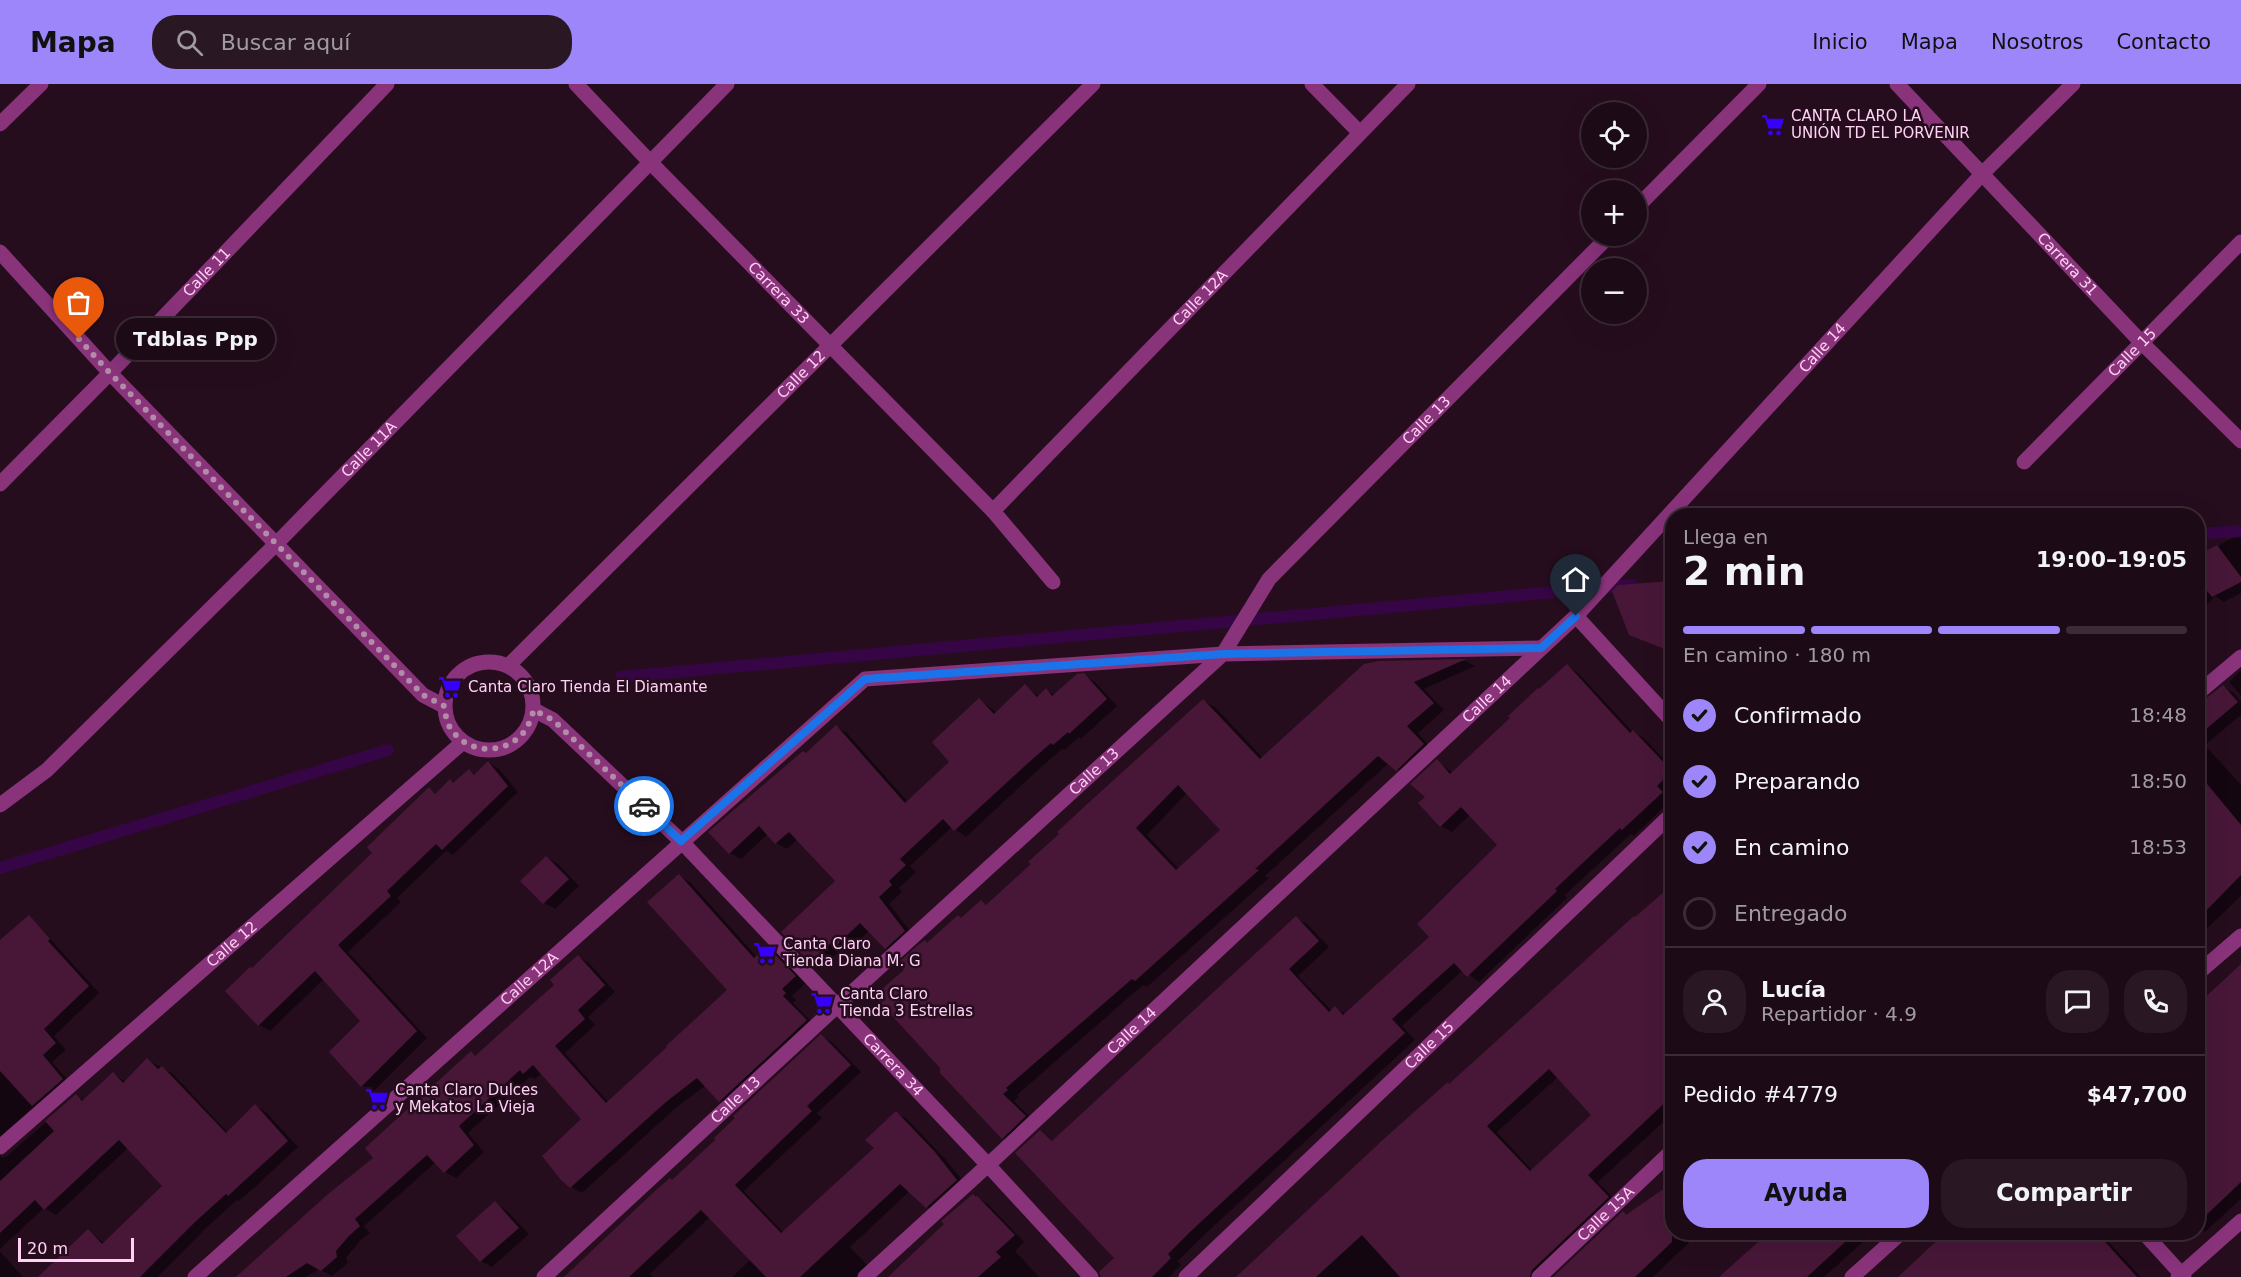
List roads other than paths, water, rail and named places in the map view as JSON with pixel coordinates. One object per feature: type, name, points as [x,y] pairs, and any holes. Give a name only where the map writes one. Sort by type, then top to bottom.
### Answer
[{"type":"street","points":[[0,124],[41,84]]},
{"type":"street","name":"Calle 11","points":[[0,484],[110,373],[387,84]]},
{"type":"street","name":"Carrera 33","points":[[576,84],[993,511],[1053,582]]},
{"type":"street","name":"Calle 11A","points":[[0,805],[46,770],[276,544],[728,84]]},
{"type":"street","name":"Calle 12","points":[[509,665],[1093,84]]},
{"type":"street","points":[[1312,84],[1360,133]]},
{"type":"street","name":"Calle 12A","points":[[993,511],[1408,84]]},
{"type":"street","points":[[1647,197],[1759,84]]},
{"type":"street","name":"Carrera 31","points":[[1897,84],[2142,343],[2241,441]]},
{"type":"street","name":"Calle 14","points":[[1675,508],[1983,173],[2073,84]]},
{"type":"street","name":"Calle 15","points":[[2024,462],[2241,242]]},
{"type":"street","name":"Calle 13","points":[[544,1277],[1223,654],[1269,579],[1599,246]]},
{"type":"street","points":[[0,252],[110,373],[423,695],[444,706]]},
{"type":"street","name":"Calle 14","points":[[865,1277],[1576,616],[1665,519]]},
{"type":"street","points":[[1576,616],[1665,713]]},
{"type":"street","points":[[1223,654],[1541,648]]},
{"type":"street","name":"Calle 12A","points":[[195,1277],[865,679],[1223,654]]},
{"type":"street","points":[[2205,687],[2241,657]]},
{"type":"street","points":[[487,661],[509,665],[528,683],[534,710],[525,731],[508,747],[485,750],[463,742],[448,724],[444,706],[450,684],[466,668],[487,661]]},
{"type":"street","name":"Carrera 34","points":[[534,710],[553,720],[681,841],[1091,1277]]},
{"type":"street","name":"Calle 12","points":[[0,1147],[463,742]]},
{"type":"street","name":"Calle 15","points":[[1186,1277],[1665,821]]},
{"type":"street","points":[[2205,967],[2241,936]]},
{"type":"street","name":"Calle 15A","points":[[1539,1277],[1665,1158]]},
{"type":"street","points":[[2150,1240],[2181,1276],[2241,1221]]},
{"type":"street","points":[[1852,1277],[1893,1240]]},
{"type":"waterway","points":[[2205,534],[2241,531]]},
{"type":"waterway","points":[[621,677],[1632,585]]},
{"type":"waterway","points":[[0,868],[388,750]]},
{"type":"place","name":"CANTA CLARO LA UNIÓN TD EL PORVENIR","points":[[1773,125]]},
{"type":"place","name":"Tdblas Ppp","points":[[79,339]]},
{"type":"place","name":"Canta Claro Tienda El Diamante","points":[[450,687]]},
{"type":"place","name":"Canta Claro Tienda Diana M. G","points":[[765,953]]},
{"type":"place","name":"Canta Claro Tienda 3 Estrellas","points":[[822,1003]]},
{"type":"place","name":"Canta Claro Dulces y Mekatos La Vieja","points":[[377,1099]]}]
